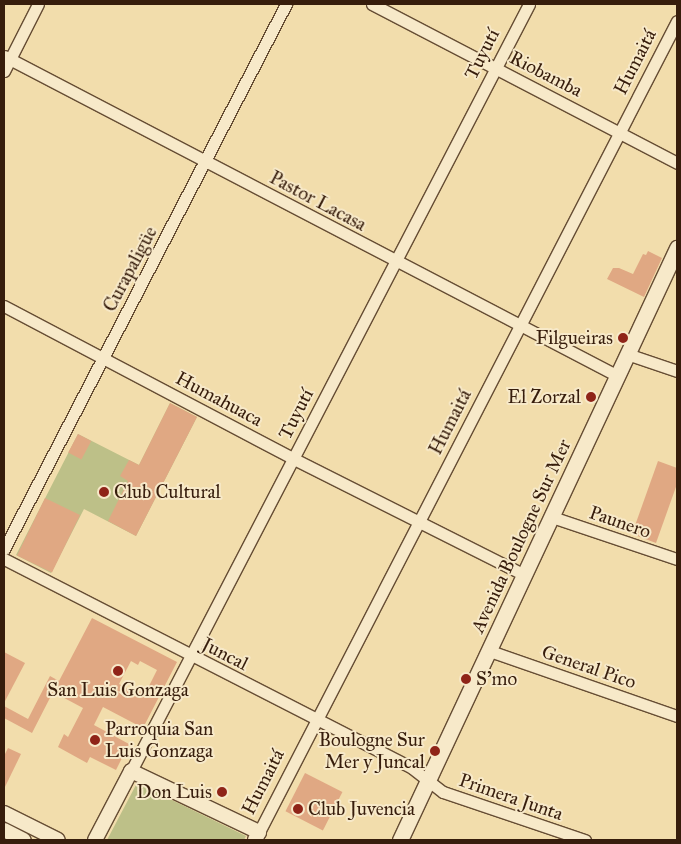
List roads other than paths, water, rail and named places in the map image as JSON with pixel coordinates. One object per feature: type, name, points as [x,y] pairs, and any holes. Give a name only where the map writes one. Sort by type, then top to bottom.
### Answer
[{"type":"main road","name":"Avenida Boulogne Sur Mer","points":[[400,840],[526,575],[677,248]]},
{"type":"street","points":[[4,71],[7,57],[38,4]]},
{"type":"street","name":"Curapaligüe","points":[[4,549],[206,163],[286,4]]},
{"type":"street","name":"Riobamba","points":[[372,4],[677,163]]},
{"type":"street","name":"Tuyutí","points":[[95,840],[529,4]]},
{"type":"street","name":"Humaitá","points":[[257,836],[677,21]]},
{"type":"street","name":"Pastor Lacasa","points":[[7,57],[206,163],[618,376]]},
{"type":"street","name":"Humahuaca","points":[[4,306],[294,459],[526,575]]},
{"type":"street","points":[[627,354],[677,372]]},
{"type":"street","name":"Paunero","points":[[552,517],[677,559]]},
{"type":"street","name":"Juncal","points":[[4,560],[315,721],[412,768],[428,781]]},
{"type":"street","name":"General Pico","points":[[490,651],[677,716]]},
{"type":"street","points":[[131,771],[257,836]]},
{"type":"street","name":"Primera Junta","points":[[428,781],[443,792],[585,840]]},
{"type":"street","points":[[4,813],[58,840]]},
{"type":"street","points":[[4,830],[24,840]]},
{"type":"place","name":"Filgueiras","points":[[623,338]]},
{"type":"place","name":"El Zorzal","points":[[591,397]]},
{"type":"place","name":"Club Cultural","points":[[104,492]]},
{"type":"place","name":"San Luis Gonzaga","points":[[118,671]]},
{"type":"place","name":"S'mo","points":[[466,679]]},
{"type":"place","name":"Parroquia San Luis Gonzaga","points":[[95,740]]},
{"type":"place","name":"Boulogne Sur Mer y Juncal","points":[[435,751]]},
{"type":"place","name":"Don Luis","points":[[222,792]]},
{"type":"place","name":"Club Juvencia","points":[[298,809]]}]
